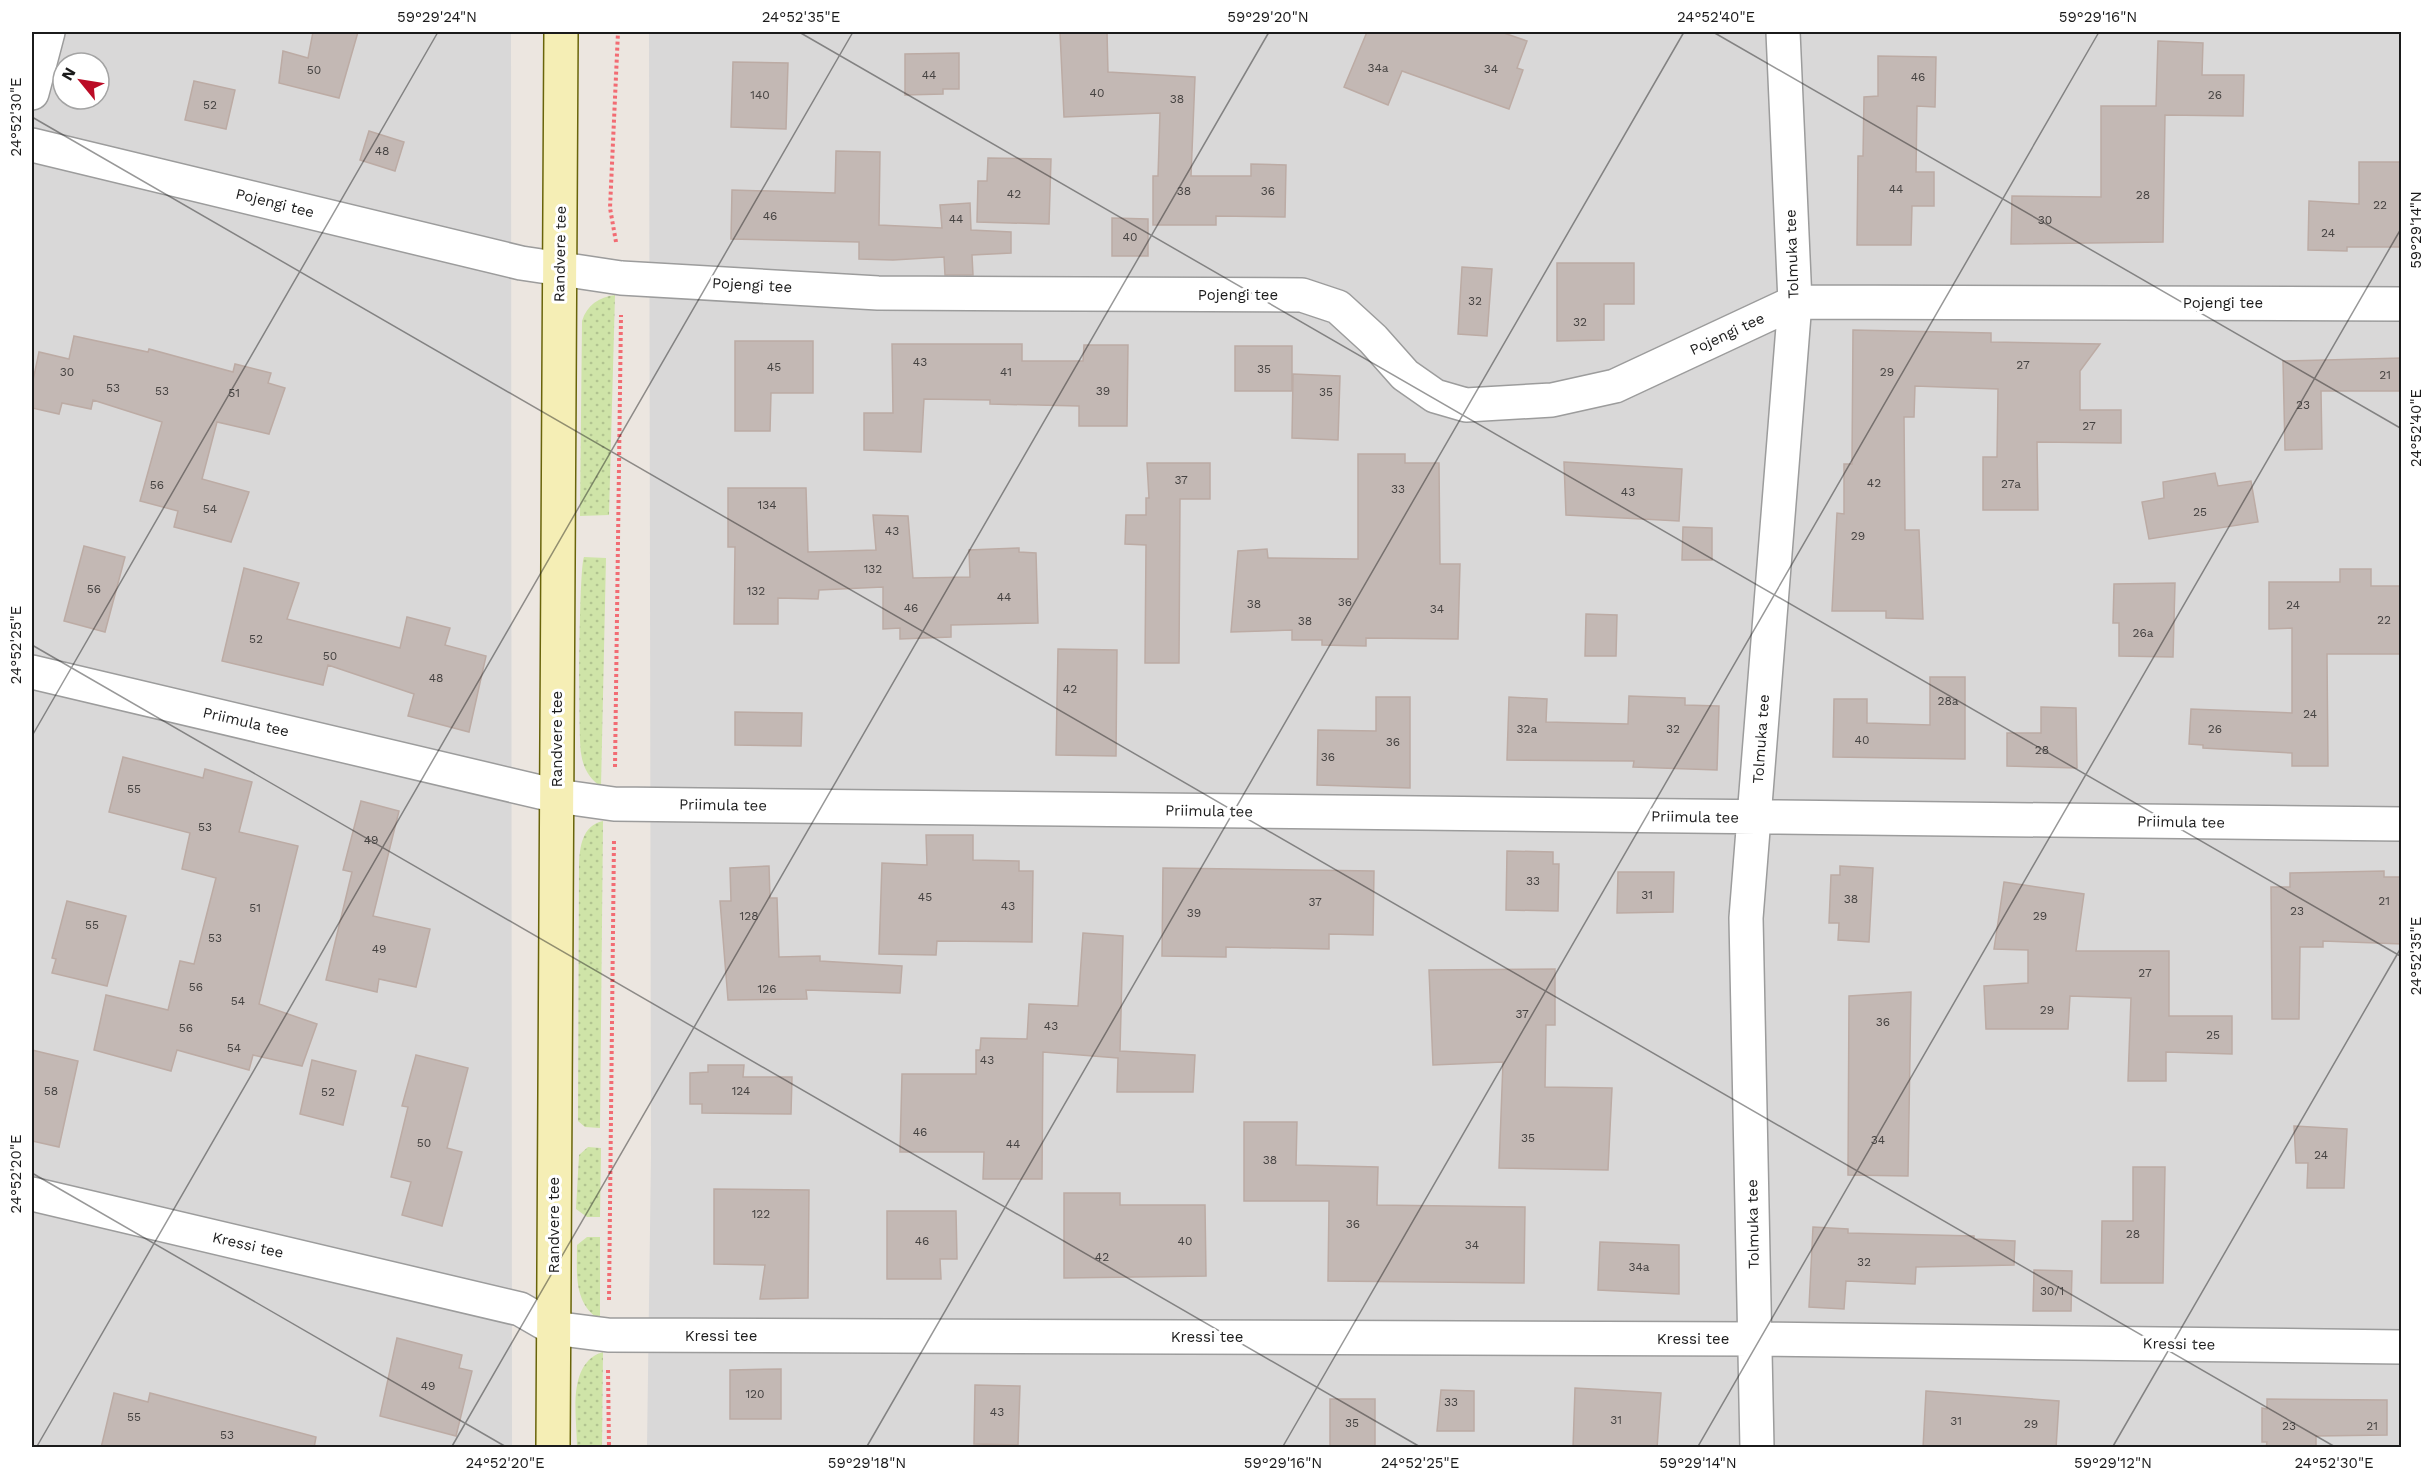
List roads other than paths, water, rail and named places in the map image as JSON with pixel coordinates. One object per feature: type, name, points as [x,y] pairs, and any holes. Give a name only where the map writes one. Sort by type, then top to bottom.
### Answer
[{"type":"main road","name":"Randvere tee","points":[[553,1448],[561,32]]},
{"type":"street","points":[[32,93],[48,32]]},
{"type":"street","name":"Tolmuka tee","points":[[1757,1448],[1746,918],[1795,302],[1784,32]]},
{"type":"street","name":"Pojengi tee","points":[[32,145],[559,270],[621,278],[878,293],[1302,295],[1338,308],[1373,339],[1405,375],[1435,396],[1466,405],[1552,400],[1615,386],[1795,302],[2402,304]]},
{"type":"street","name":"Priimula tee","points":[[32,672],[556,796],[614,804],[2402,824]]},
{"type":"street","name":"Kressi tee","points":[[32,1194],[520,1309],[553,1328],[608,1335],[1755,1339],[2402,1347]]}]
